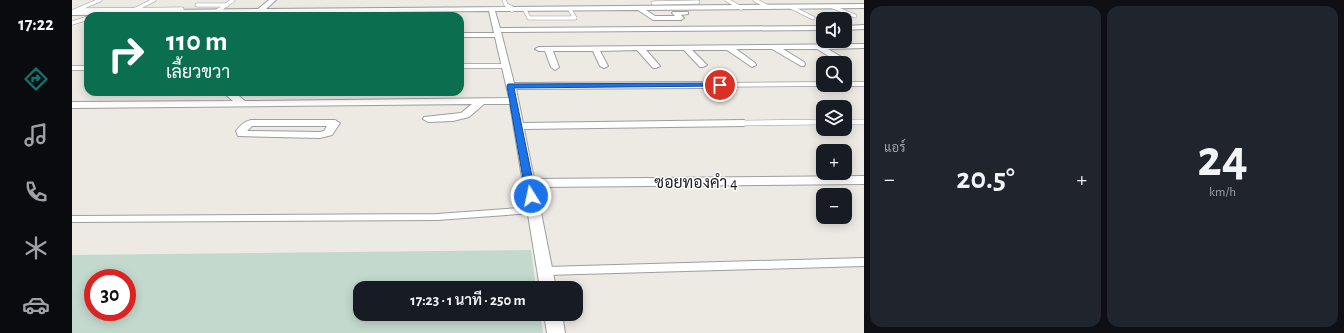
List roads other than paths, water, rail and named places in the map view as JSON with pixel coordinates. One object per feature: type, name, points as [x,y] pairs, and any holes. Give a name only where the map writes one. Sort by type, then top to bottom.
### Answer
[{"type":"street","points":[[216,12],[259,12],[273,0]]},
{"type":"street","points":[[404,11],[407,0]]},
{"type":"street","points":[[546,0],[552,10]]},
{"type":"street","points":[[374,12],[864,6]]},
{"type":"street","points":[[641,9],[653,18],[682,18],[675,14],[717,13]]},
{"type":"street","points":[[492,10],[514,101],[547,281]]},
{"type":"street","points":[[74,12],[84,13]]},
{"type":"street","points":[[852,28],[864,27]]},
{"type":"street","points":[[800,28],[816,39]]},
{"type":"street","points":[[464,35],[497,32],[604,29],[816,28]]},
{"type":"street","points":[[604,29],[621,48]]},
{"type":"street","points":[[555,67],[544,49],[774,47],[816,44]]},
{"type":"street","points":[[852,46],[863,46]]},
{"type":"street","points":[[728,47],[752,65]]},
{"type":"street","points":[[774,47],[801,64]]},
{"type":"street","points":[[595,48],[604,66]]},
{"type":"street","points":[[639,48],[656,66]]},
{"type":"street","points":[[686,48],[704,65]]},
{"type":"street","points":[[828,48],[837,56]]},
{"type":"street","points":[[510,86],[705,85]]},
{"type":"street","points":[[233,96],[244,104]]},
{"type":"street","points":[[339,113],[328,132],[320,135],[246,135],[240,132],[246,125],[251,123],[339,113],[481,102],[514,101]]},
{"type":"street","points":[[428,119],[453,118],[465,115],[481,102]]},
{"type":"street","points":[[72,105],[244,104],[339,113]]},
{"type":"street","points":[[518,126],[744,122]]},
{"type":"street","name":"ซอยทองคำ 4","points":[[529,183],[864,180]]},
{"type":"street","points":[[554,321],[556,333]]},
{"type":"lane","points":[[74,12],[100,0]]},
{"type":"lane","points":[[128,12],[154,0]]},
{"type":"lane","points":[[216,12],[233,0]]},
{"type":"lane","points":[[504,0],[512,10]]},
{"type":"lane","points":[[727,0],[741,8]]},
{"type":"lane","points":[[755,0],[768,7]]},
{"type":"lane","points":[[654,3],[672,1],[698,2]]},
{"type":"lane","points":[[672,1],[683,8]]},
{"type":"lane","points":[[197,5],[227,4]]},
{"type":"lane","points":[[791,7],[813,18]]},
{"type":"lane","points":[[833,7],[855,16]]},
{"type":"lane","points":[[140,12],[182,9]]},
{"type":"lane","points":[[526,10],[529,18],[575,18],[570,10]]},
{"type":"lane","points":[[74,12],[84,12]]},
{"type":"lane","points":[[72,23],[84,19]]},
{"type":"lane","points":[[464,66],[505,66]]},
{"type":"lane","points":[[72,68],[84,68]]},
{"type":"lane","points":[[705,85],[816,84]]},
{"type":"lane","points":[[852,84],[864,84]]},
{"type":"lane","points":[[744,122],[816,122]]},
{"type":"lane","points":[[852,122],[864,122]]},
{"type":"lane","points":[[72,219],[437,217],[534,210]]},
{"type":"lane","points":[[545,271],[864,262]]}]
